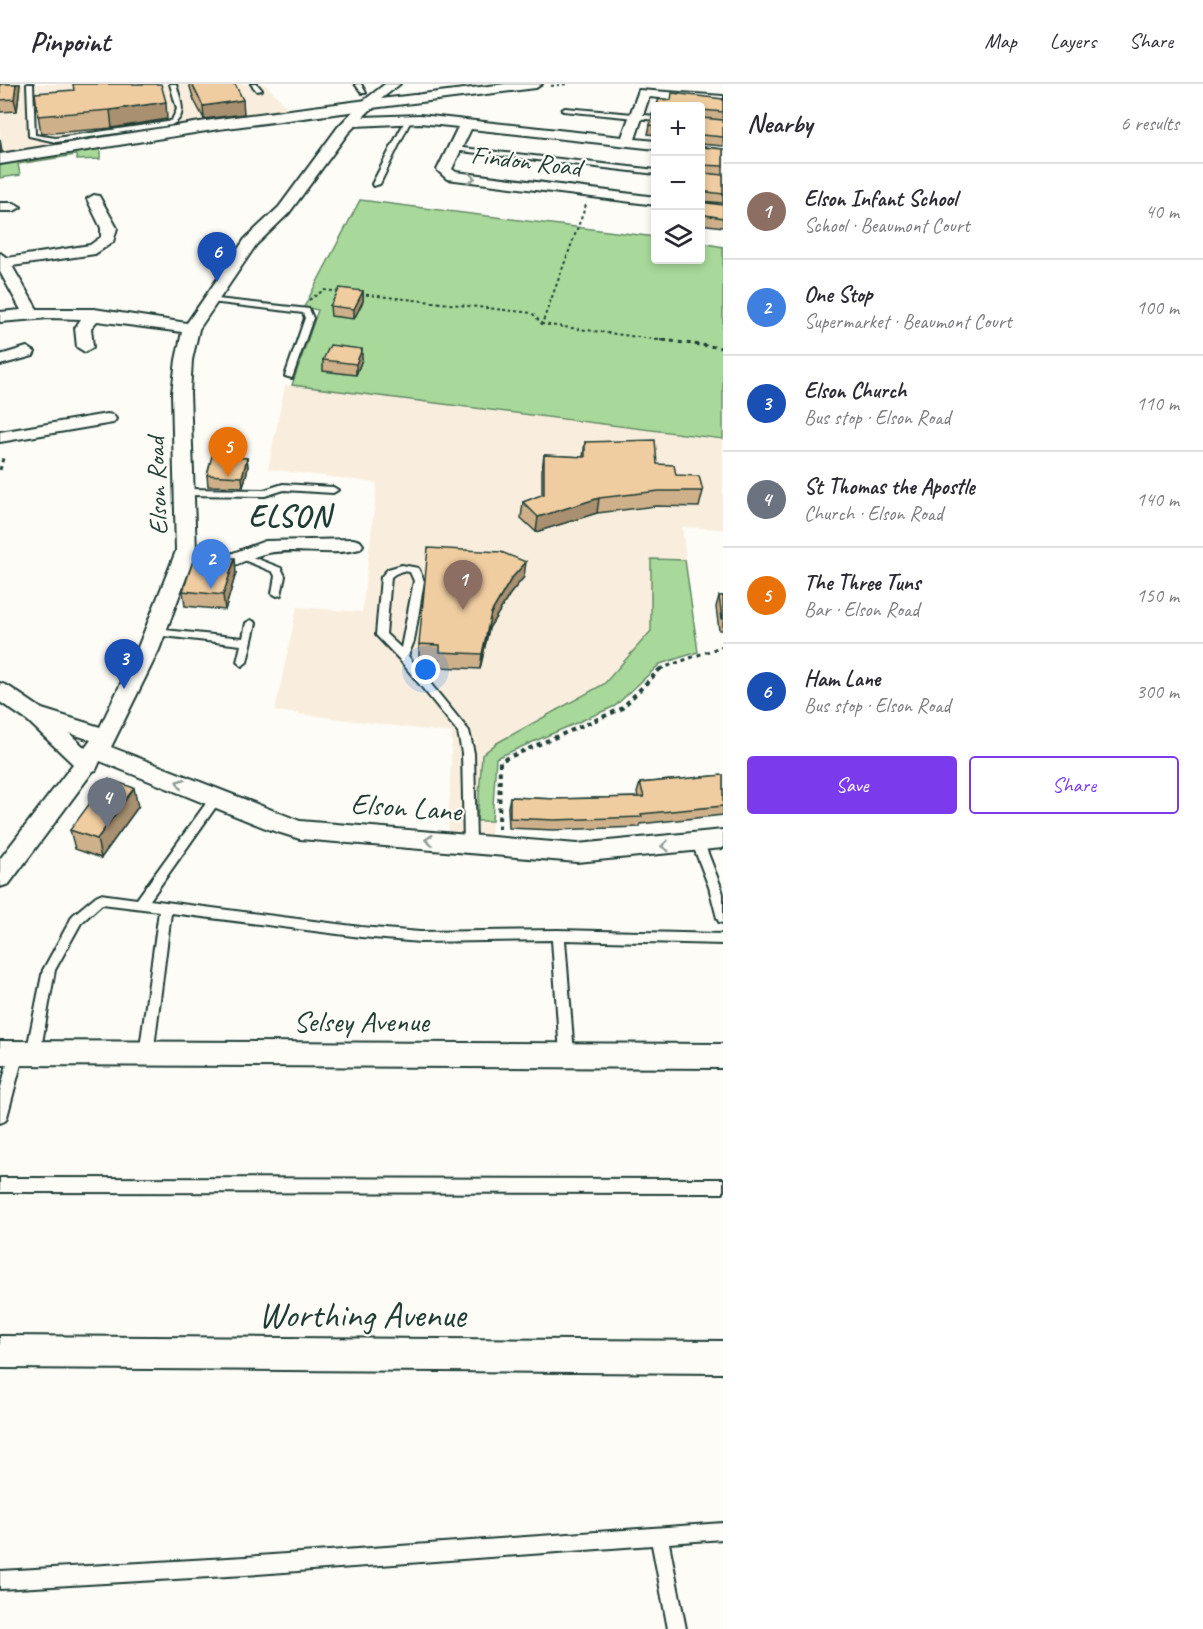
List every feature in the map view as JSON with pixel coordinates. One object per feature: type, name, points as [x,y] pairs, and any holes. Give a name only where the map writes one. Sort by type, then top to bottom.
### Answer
[{"type":"street","points":[[0,159],[366,98],[536,84]]},
{"type":"street","name":"Elson Road","points":[[0,877],[97,751],[155,632],[186,551],[181,393],[184,360],[191,329],[250,242],[284,210],[336,138],[351,122],[366,98],[388,85]]},
{"type":"street","points":[[627,142],[644,93],[723,100]]},
{"type":"street","points":[[351,122],[409,118],[651,144]]},
{"type":"street","name":"Findon Road","points":[[466,124],[444,170],[452,176],[651,200]]},
{"type":"street","points":[[31,313],[1,260],[94,249],[108,239],[109,228],[94,199]]},
{"type":"street","points":[[0,317],[31,313],[94,314],[191,329]]},
{"type":"street","points":[[85,347],[83,328],[94,314]]},
{"type":"street","points":[[0,360],[27,352]]},
{"type":"street","points":[[2,464],[1,433],[107,419]]},
{"type":"street","points":[[180,565],[219,565],[265,547],[352,545]]},
{"type":"street","points":[[2,695],[97,751]]},
{"type":"street","name":"Elson Lane","points":[[36,715],[97,751],[276,823],[300,830],[577,853],[723,839]]},
{"type":"street","name":"Selsey Avenue","points":[[17,1053],[723,1056]]},
{"type":"street","name":"Worthing Avenue","points":[[0,1352],[723,1357]]},
{"type":"lane","points":[[30,84],[32,136],[56,140],[169,124],[175,121],[180,109],[173,84]]},
{"type":"lane","points":[[358,84],[366,98]]},
{"type":"lane","points":[[565,110],[651,118]]},
{"type":"lane","points":[[376,184],[409,118]]},
{"type":"lane","points":[[454,149],[651,171]]},
{"type":"lane","points":[[211,300],[306,311],[309,318],[289,376]]},
{"type":"lane","points":[[184,492],[265,493],[283,487],[333,490]]},
{"type":"lane","points":[[242,556],[277,570],[280,576],[277,592]]},
{"type":"lane","points":[[403,656],[409,640],[419,581],[414,570],[397,568],[389,572],[386,577],[381,635],[403,656],[463,731],[468,753],[470,843]]},
{"type":"lane","points":[[242,662],[251,623]]},
{"type":"lane","points":[[155,632],[247,642]]},
{"type":"lane","points":[[141,903],[216,798]]},
{"type":"lane","points":[[698,843],[715,887],[723,918]]},
{"type":"lane","points":[[0,1117],[17,1053],[49,970],[77,919],[100,899],[362,932],[420,937],[558,935],[723,939]]},
{"type":"lane","points":[[146,1055],[166,906]]},
{"type":"lane","points":[[558,935],[567,1054]]},
{"type":"lane","points":[[0,1185],[723,1186]]},
{"type":"lane","points":[[0,1580],[257,1565],[723,1531]]},
{"type":"lane","points":[[659,1536],[677,1629]]},
{"type":"path","points":[[543,324],[591,193]]},
{"type":"path","points":[[296,309],[324,290],[347,293]]},
{"type":"path","points":[[359,294],[532,313],[543,324],[723,348]]},
{"type":"path","points":[[499,846],[500,761],[621,710],[662,667],[723,646]]},
{"type":"shaded area","points":[[0,84],[265,84],[290,110],[0,156]]},
{"type":"shaded area","points":[[285,385],[723,439],[723,529],[682,527],[698,652],[660,664],[615,706],[496,758],[491,837],[448,834],[452,733],[275,711],[297,607],[362,612],[377,483],[268,469]]},
{"type":"green space","points":[[100,148],[100,159],[77,160],[76,155],[18,164],[20,175],[0,178],[0,165]]},
{"type":"green space","points":[[360,200],[651,236],[651,264],[705,264],[705,244],[723,247],[723,439],[292,385],[318,310],[304,307]]},
{"type":"green space","points":[[651,559],[685,560],[698,652],[660,664],[615,706],[496,758],[492,821],[477,821],[482,755],[497,743],[604,684],[651,631]]},
{"type":"building","points":[[0,84],[16,84],[14,99],[0,100]]},
{"type":"building","points":[[73,84],[161,84],[166,102],[110,110],[38,116],[35,93],[74,90]]},
{"type":"building","points":[[192,84],[235,84],[243,100],[203,106]]},
{"type":"building","points":[[672,93],[723,99],[723,112],[705,110],[705,102],[658,102],[659,99],[671,100]]},
{"type":"building","points":[[705,118],[723,120],[723,137],[705,135]]},
{"type":"building","points":[[705,147],[723,149],[723,166],[705,165]]},
{"type":"building","points":[[705,173],[723,175],[723,194],[705,192]]},
{"type":"building","points":[[705,203],[723,205],[723,218],[705,215]]},
{"type":"building","points":[[340,288],[363,291],[354,309],[330,306]]},
{"type":"building","points":[[330,345],[362,349],[356,364],[323,360]]},
{"type":"building","points":[[655,440],[657,464],[674,465],[676,475],[699,476],[703,491],[659,491],[599,498],[538,517],[523,502],[544,494],[544,455],[585,457],[585,442]]},
{"type":"building","points":[[213,452],[228,453],[227,457],[247,458],[242,477],[207,475]]},
{"type":"building","points":[[428,548],[501,552],[526,562],[511,579],[491,613],[482,654],[440,652],[440,645],[419,644]]},
{"type":"building","points":[[194,558],[235,558],[223,595],[183,591]]},
{"type":"building","points":[[719,596],[723,596],[723,619],[722,619]]},
{"type":"building","points":[[723,775],[723,806],[641,814],[642,817],[554,820],[510,818],[510,797],[555,799],[644,797],[640,783]]},
{"type":"building","points":[[108,779],[134,788],[97,839],[70,830]]},
{"type":"place","name":"Ham Lane","points":[[217,282]]},
{"type":"place","name":"The Three Tuns","points":[[228,477]]},
{"type":"place","name":"One Stop","points":[[211,589]]},
{"type":"place","name":"Elson Infant School","points":[[463,610]]},
{"type":"place","name":"Elson Church","points":[[124,689]]},
{"type":"place","name":"St Thomas the Apostle","points":[[107,828]]},
{"type":"district","name":"ELSON","points":[[290,516]]}]
